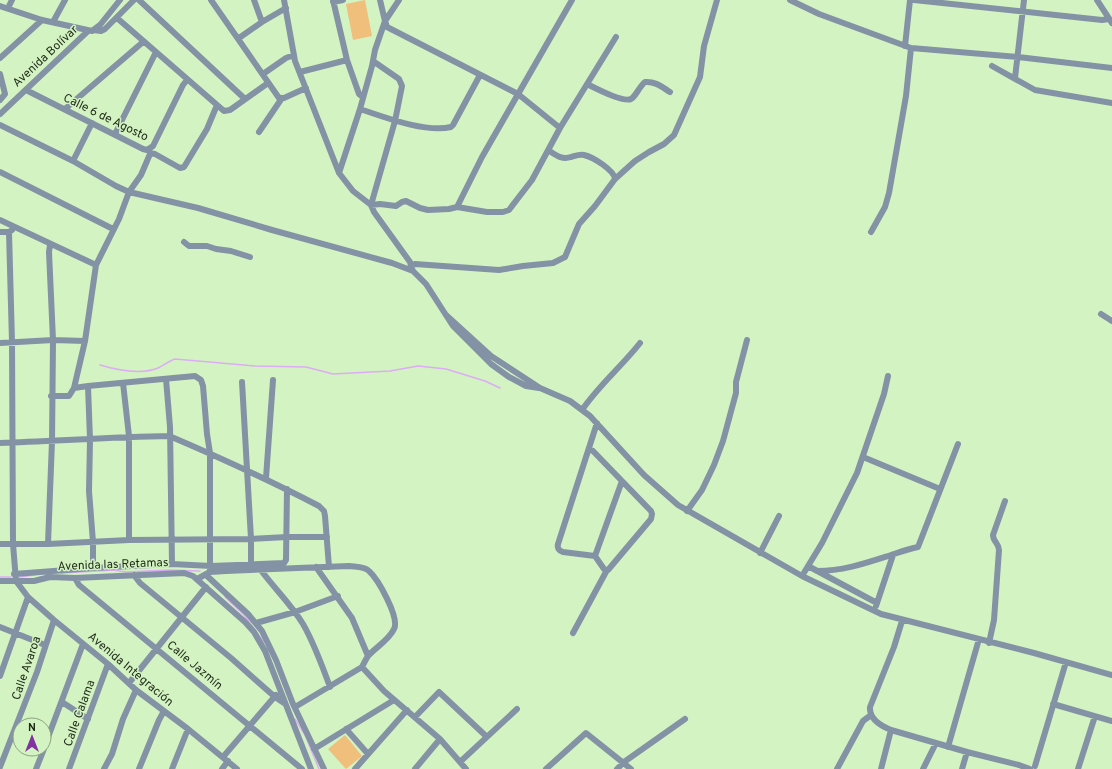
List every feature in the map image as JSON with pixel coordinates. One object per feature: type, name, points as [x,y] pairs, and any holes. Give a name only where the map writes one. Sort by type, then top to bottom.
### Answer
[{"type":"street","points":[[8,8],[12,0]]},
{"type":"street","points":[[53,22],[65,0]]},
{"type":"street","name":"Avenida Bolívar","points":[[0,114],[91,31],[100,25],[120,0]]},
{"type":"street","points":[[0,6],[42,20],[91,31],[101,31],[117,18],[134,0]]},
{"type":"street","points":[[139,0],[245,99]]},
{"type":"street","points":[[211,0],[239,38],[278,96],[282,98]]},
{"type":"street","points":[[254,0],[262,22]]},
{"type":"street","points":[[284,0],[294,55],[339,174],[353,191],[371,205],[374,212],[410,262],[412,268],[426,284],[446,315],[491,356],[540,388],[570,401],[582,410],[597,423],[644,475],[686,511],[802,576],[874,611],[902,620],[1112,675]]},
{"type":"street","points":[[343,0],[333,1],[347,60],[360,94],[363,97]]},
{"type":"street","points":[[380,0],[387,27],[518,94],[560,128]]},
{"type":"street","points":[[339,174],[360,108],[375,50],[385,21],[399,0]]},
{"type":"street","points":[[457,207],[482,157],[572,0]]},
{"type":"street","points":[[412,268],[415,264],[499,270],[558,262],[565,257],[579,224],[596,206],[615,179],[635,161],[664,144],[674,135],[700,77],[704,46],[717,0]]},
{"type":"street","points":[[790,0],[819,14],[911,48],[1018,57],[1112,68]]},
{"type":"street","points":[[905,46],[910,0]]},
{"type":"street","points":[[914,0],[1111,21]]},
{"type":"street","points":[[1015,78],[1024,0]]},
{"type":"street","points":[[1097,0],[1111,21]]},
{"type":"street","points":[[239,38],[286,8]]},
{"type":"street","points":[[117,18],[224,111],[228,111],[268,82]]},
{"type":"street","points":[[0,58],[42,20]]},
{"type":"street","points":[[371,205],[380,204],[396,206],[406,201],[428,210],[449,210],[457,207],[487,212],[503,212],[509,210],[532,180],[560,128],[616,37]]},
{"type":"street","points":[[65,110],[143,42]]},
{"type":"street","points":[[871,232],[885,207],[889,193],[906,96],[911,48]]},
{"type":"street","points":[[115,134],[156,52]]},
{"type":"street","points":[[263,74],[286,58],[294,55]]},
{"type":"street","points":[[300,72],[347,60]]},
{"type":"street","points":[[371,205],[395,121],[402,88],[399,79],[373,61]]},
{"type":"street","points":[[992,66],[1035,90],[1112,103]]},
{"type":"street","points":[[0,74],[5,94],[0,100]]},
{"type":"street","points":[[360,108],[395,121],[420,127],[451,127],[480,75]]},
{"type":"street","name":"Calle 6 de Agosto","points":[[26,90],[149,151],[187,80]]},
{"type":"street","points":[[587,84],[621,99],[629,100],[644,82],[658,84],[670,92]]},
{"type":"street","points":[[259,132],[282,98],[306,88]]},
{"type":"street","points":[[51,396],[69,396],[74,388],[85,340],[96,265],[119,219],[129,192],[141,175],[149,151],[180,168],[184,167],[207,128],[217,105]]},
{"type":"street","points":[[73,161],[92,123]]},
{"type":"street","points":[[0,125],[73,161],[129,192],[198,208],[272,230],[412,268]]},
{"type":"street","points":[[548,150],[558,157],[566,158],[584,155],[591,158],[609,169],[614,174],[615,179]]},
{"type":"street","points":[[0,172],[114,229]]},
{"type":"street","points":[[0,220],[50,245],[96,265]]},
{"type":"street","points":[[0,232],[9,232],[15,228]]},
{"type":"street","points":[[9,232],[12,342],[13,544],[14,574],[16,581]]},
{"type":"street","points":[[184,242],[189,246],[207,246],[232,251],[250,257]]},
{"type":"street","points":[[48,544],[52,441],[51,396],[53,340],[49,252],[50,245]]},
{"type":"street","points":[[1101,314],[1112,321]]},
{"type":"street","points":[[0,343],[85,340]]},
{"type":"street","points":[[686,511],[702,490],[724,441],[736,393],[736,382],[747,340]]},
{"type":"street","points":[[582,410],[594,393],[640,343]]},
{"type":"street","points":[[74,388],[195,376],[200,380],[203,386],[206,434],[210,453],[209,571],[256,623],[269,645],[294,705],[324,769]]},
{"type":"street","points":[[802,576],[844,500],[863,457],[884,394],[888,376]]},
{"type":"street","points":[[166,379],[170,427],[172,564]]},
{"type":"street","points":[[266,478],[273,380]]},
{"type":"street","points":[[242,382],[251,539],[250,563]]},
{"type":"street","points":[[123,383],[129,436],[129,540]]},
{"type":"street","points":[[88,386],[90,440],[89,491],[93,542],[93,568]]},
{"type":"street","points":[[597,423],[558,548],[563,552],[595,556],[604,569],[607,570]]},
{"type":"street","points":[[0,443],[90,440],[129,436],[169,436],[210,453],[246,471],[266,478],[319,506],[324,511],[329,567]]},
{"type":"street","points":[[817,571],[833,571],[856,566],[893,555],[910,548],[918,547],[958,444]]},
{"type":"street","points":[[573,633],[607,570],[610,569],[652,516],[651,511],[593,451],[589,449]]},
{"type":"street","points":[[863,457],[940,489]]},
{"type":"street","points":[[595,556],[622,481]]},
{"type":"street","points":[[197,579],[209,571],[250,563],[284,563],[286,560],[287,537],[287,489]]},
{"type":"street","points":[[989,643],[994,620],[999,550],[999,545],[993,539],[993,535],[1005,501]]},
{"type":"street","points":[[760,553],[779,516]]},
{"type":"street","points":[[0,544],[48,544],[129,540],[327,537]]},
{"type":"street","points":[[874,611],[893,555]]},
{"type":"street","points":[[14,574],[172,564],[209,571],[361,567],[369,571],[384,591],[395,620],[395,628],[368,656],[362,667],[330,687],[294,705],[288,704],[275,697],[232,658],[140,583],[134,575]]},
{"type":"street","points":[[808,566],[877,603]]},
{"type":"street","points":[[316,567],[338,596],[352,618],[368,656]]},
{"type":"street","points":[[260,569],[295,612],[313,642],[330,687]]},
{"type":"street","name":"Avenida las Retamas","points":[[0,582],[34,581],[50,577],[76,578],[184,573],[197,579],[254,632],[265,651],[311,769]]},
{"type":"street","name":"Calle Jazmín","points":[[76,578],[79,585],[158,648],[302,769]]},
{"type":"street","name":"Avenida Integración","points":[[16,581],[28,597],[108,664],[136,690],[188,729],[237,769]]},
{"type":"street","points":[[129,683],[206,587]]},
{"type":"street","points":[[256,623],[295,612],[338,596]]},
{"type":"street","points":[[0,673],[28,597]]},
{"type":"street","name":"Calle Avaroa","points":[[0,767],[8,750],[54,620]]},
{"type":"street","points":[[902,620],[894,647],[870,705],[869,710],[871,715],[878,723],[891,730],[967,752],[1032,767],[1066,662]]},
{"type":"street","points":[[0,627],[45,645]]},
{"type":"street","points":[[948,747],[979,639]]},
{"type":"street","points":[[52,728],[83,644]]},
{"type":"street","name":"Calle Calama","points":[[69,769],[108,664]]},
{"type":"street","points":[[362,667],[384,691],[440,740],[466,769]]},
{"type":"street","points":[[104,769],[112,754],[123,719],[136,690]]},
{"type":"street","points":[[222,769],[225,759],[250,725],[280,691]]},
{"type":"street","points":[[415,717],[439,692],[487,737]]},
{"type":"street","points":[[314,749],[394,700]]},
{"type":"street","points":[[62,702],[88,719]]},
{"type":"street","points":[[1053,704],[1112,721]]},
{"type":"street","points":[[460,762],[517,709]]},
{"type":"street","points":[[355,769],[407,710]]},
{"type":"street","points":[[139,769],[159,720],[164,712]]},
{"type":"street","points":[[837,769],[863,721],[871,715]]},
{"type":"street","points":[[1078,769],[1095,716]]},
{"type":"street","points":[[616,769],[685,719]]},
{"type":"street","points":[[172,769],[188,729]]},
{"type":"street","points":[[346,729],[368,754]]},
{"type":"street","points":[[881,769],[891,730]]},
{"type":"street","points":[[546,769],[586,733],[624,762],[630,769]]},
{"type":"street","points":[[415,769],[440,740]]},
{"type":"street","points":[[923,769],[936,743]]},
{"type":"street","points":[[0,747],[8,750]]},
{"type":"street","points":[[962,769],[967,752]]},
{"type":"street","points":[[36,769],[41,757]]},
{"type":"shaded area","points":[[365,0],[372,36],[353,40],[346,4]]},
{"type":"shaded area","points":[[345,735],[362,756],[346,769],[328,749]]},
{"type":"waterway","points":[[100,365],[121,370],[144,371],[158,368],[175,359],[255,366],[306,367],[333,374],[390,371],[418,366],[446,369],[485,381],[500,388]]},
{"type":"waterway","points":[[61,573],[113,570],[126,572],[168,570],[200,571]]},
{"type":"waterway","points":[[19,577],[35,575]]},
{"type":"waterway","points":[[0,577],[11,577]]},
{"type":"waterway","points":[[225,597],[244,615],[264,642]]},
{"type":"waterway","points":[[295,719],[305,735],[319,769]]}]
